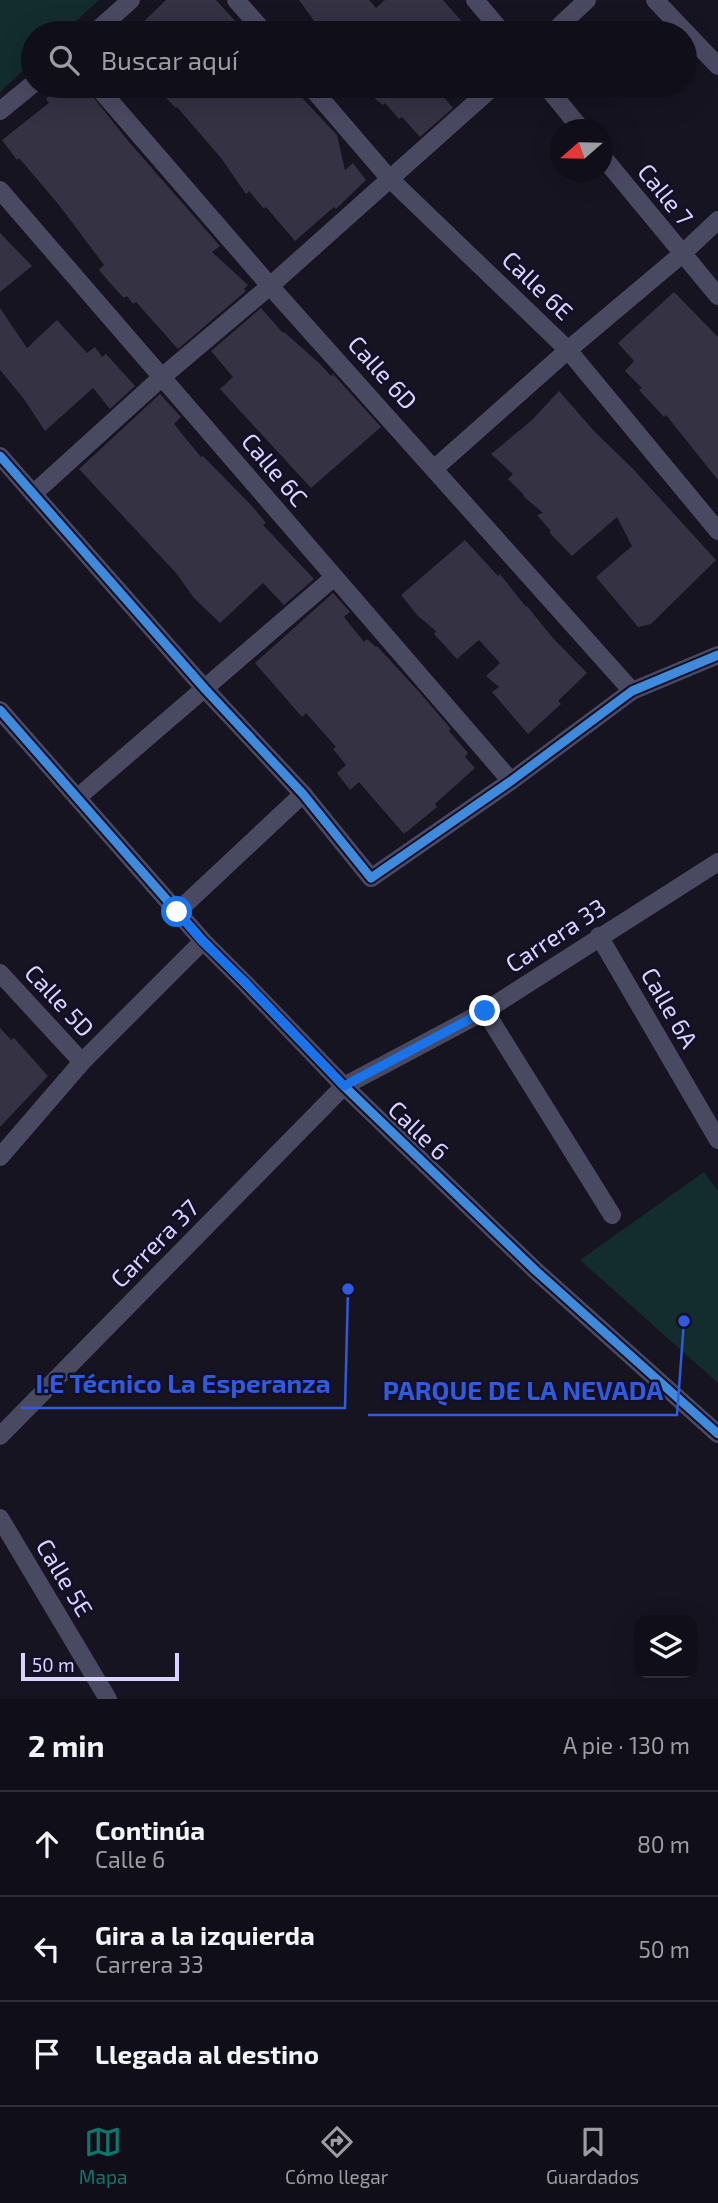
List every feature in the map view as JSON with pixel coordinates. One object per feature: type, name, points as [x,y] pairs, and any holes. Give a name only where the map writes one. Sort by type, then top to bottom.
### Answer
[{"type":"street","points":[[107,21],[131,0]]},
{"type":"street","points":[[236,0],[254,21]]},
{"type":"street","points":[[475,0],[493,21]]},
{"type":"street","points":[[565,21],[587,0]]},
{"type":"street","points":[[655,0],[675,21]]},
{"type":"street","points":[[697,44],[718,66]]},
{"type":"street","points":[[0,111],[21,94]]},
{"type":"street","name":"Calle 6D","points":[[107,98],[270,286],[632,691]]},
{"type":"street","name":"Calle 6E","points":[[320,98],[389,178],[568,350],[718,531]]},
{"type":"street","points":[[33,494],[162,376],[270,286],[480,98]]},
{"type":"street","points":[[556,98],[573,119]]},
{"type":"street","name":"Calle 7","points":[[613,168],[718,296]]},
{"type":"street","name":"Calle 6C","points":[[0,190],[162,376],[333,579],[511,781]]},
{"type":"street","points":[[435,468],[718,220]]},
{"type":"street","points":[[0,456],[205,690],[303,794],[371,878],[511,781],[632,691],[718,655]]},
{"type":"street","points":[[77,798],[333,579]]},
{"type":"street","name":"Calle 6","points":[[2,716],[202,941],[344,1086],[536,1271],[718,1434]]},
{"type":"street","points":[[177,912],[303,794]]},
{"type":"street","name":"Carrera 33","points":[[344,1086],[485,1011],[718,862]]},
{"type":"street","name":"Calle 6A","points":[[599,936],[718,1140]]},
{"type":"street","points":[[0,1157],[82,1062],[202,941]]},
{"type":"street","name":"Calle 5D","points":[[0,973],[82,1062]]},
{"type":"street","points":[[485,1011],[612,1215]]},
{"type":"street","name":"Carrera 37","points":[[0,1436],[344,1086]]},
{"type":"street","name":"Calle 5E","points":[[0,1518],[108,1699]]},
{"type":"green space","points":[[0,0],[99,0],[76,21],[21,21],[21,72],[0,92]]},
{"type":"green space","points":[[704,1172],[718,1191],[718,1383],[580,1260]]},
{"type":"building","points":[[166,0],[216,0],[235,21],[144,21]]},
{"type":"building","points":[[299,0],[369,0],[376,8],[385,0],[443,0],[461,21],[314,21]]},
{"type":"building","points":[[94,98],[220,246],[212,252],[248,285],[244,289],[246,291],[178,349],[136,302],[133,304],[127,296],[124,298],[99,270],[104,265],[59,205],[2,140],[49,103],[46,99]]},
{"type":"building","points":[[166,98],[302,98],[337,135],[345,170],[353,163],[366,180],[336,209],[334,207],[295,241],[266,207],[264,209],[249,191],[246,194],[221,158]]},
{"type":"building","points":[[374,98],[444,98],[453,108],[420,137],[402,117],[399,119],[385,103],[383,105]]},
{"type":"building","points":[[0,233],[32,266],[0,292]]},
{"type":"building","points":[[674,292],[718,337],[718,480],[666,415],[664,417],[625,371],[634,361],[618,343]]},
{"type":"building","points":[[0,308],[27,348],[57,320],[87,353],[95,347],[102,357],[106,354],[135,386],[110,409],[93,388],[45,431],[0,370]]},
{"type":"building","points":[[261,308],[283,333],[331,376],[333,374],[381,427],[311,488],[220,389],[233,377],[211,351]]},
{"type":"building","points":[[559,391],[716,560],[651,624],[638,627],[596,577],[632,546],[617,517],[572,556],[537,515],[543,513],[508,479],[513,474],[491,454],[532,420]]},
{"type":"building","points":[[160,394],[181,417],[174,424],[201,457],[203,456],[251,505],[266,523],[263,525],[314,579],[284,605],[263,583],[220,623],[194,598],[176,573],[79,469]]},
{"type":"building","points":[[465,540],[498,576],[500,574],[552,637],[587,673],[558,701],[561,704],[528,734],[492,692],[499,687],[486,676],[500,663],[479,640],[457,659],[434,634],[436,631],[418,616],[401,595]]},
{"type":"building","points":[[333,593],[350,612],[344,617],[364,642],[367,639],[377,646],[421,694],[451,729],[449,731],[468,753],[465,757],[475,768],[435,804],[437,807],[404,834],[359,782],[350,790],[337,773],[346,765],[333,749],[336,747],[306,713],[302,717],[255,663]]},
{"type":"building","points":[[0,1028],[11,1040],[14,1038],[48,1076],[0,1127]]},
{"type":"cycle path","points":[[0,456],[205,689],[303,794],[371,878],[511,781],[632,691],[718,655]]},
{"type":"cycle path","points":[[0,710],[203,941],[344,1086],[536,1271],[718,1434]]},
{"type":"place","name":"I.E Técnico La Esperanza","points":[[348,1289]]},
{"type":"place","name":"PARQUE DE LA NEVADA","points":[[684,1321]]},
{"type":"route","points":[[177,912],[344,1086],[485,1011]]}]
